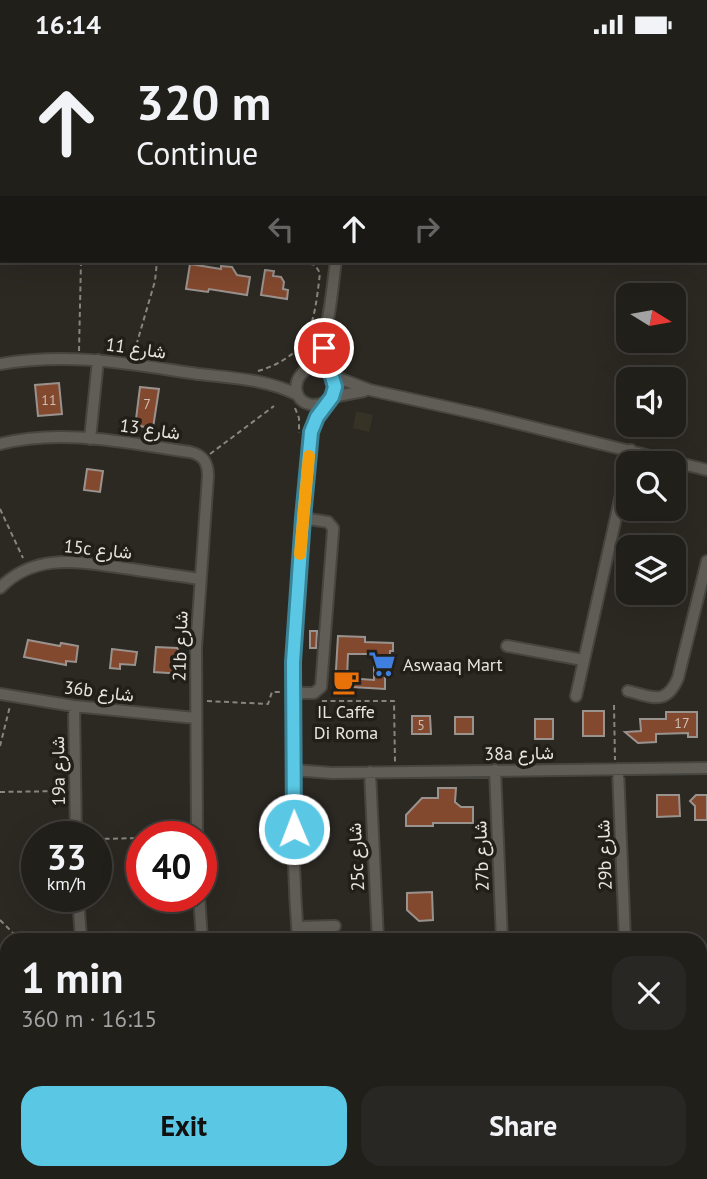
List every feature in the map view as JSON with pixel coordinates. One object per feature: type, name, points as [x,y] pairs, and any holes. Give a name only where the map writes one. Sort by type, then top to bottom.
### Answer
[{"type":"street","points":[[311,434],[296,385],[323,339],[336,263]]},
{"type":"street","points":[[298,933],[293,693],[303,518],[311,434],[317,417],[335,387],[323,339]]},
{"type":"street","name":"شارع 11","points":[[0,364],[30,359],[79,358],[266,383],[299,401]]},
{"type":"street","points":[[90,439],[102,361]]},
{"type":"street","points":[[303,372],[320,367],[332,375],[370,390],[707,470]]},
{"type":"street","name":"شارع 11","points":[[266,383],[303,372]]},
{"type":"street","points":[[299,401],[316,406],[330,399],[370,390]]},
{"type":"street","name":"شارع 13","points":[[0,444],[56,436],[190,452],[204,459]]},
{"type":"street","points":[[576,696],[631,450]]},
{"type":"street","name":"21b شارع","points":[[197,821],[195,701],[208,476],[204,459]]},
{"type":"street","points":[[293,693],[314,693],[321,687],[333,531],[328,522],[303,518]]},
{"type":"street","name":"15c شارع","points":[[0,587],[28,568],[64,561],[200,579]]},
{"type":"street","points":[[628,691],[657,698],[673,691],[707,561]]},
{"type":"street","points":[[508,646],[583,660]]},
{"type":"street","name":"36b شارع","points":[[0,694],[74,706],[195,718]]},
{"type":"street","name":"19a شارع","points":[[74,706],[76,821]]},
{"type":"street","name":"38a شارع","points":[[293,774],[707,768]]},
{"type":"street","name":"29b شارع","points":[[616,769],[625,933]]},
{"type":"street","name":"27b شارع","points":[[495,771],[502,933]]},
{"type":"street","name":"25c شارع","points":[[370,772],[377,933]]},
{"type":"street","points":[[79,912],[80,933]]},
{"type":"street","points":[[201,912],[202,933]]},
{"type":"street","points":[[298,927],[335,926]]},
{"type":"path","points":[[79,358],[81,263]]},
{"type":"path","points":[[131,365],[155,281],[157,263]]},
{"type":"path","points":[[252,381],[256,372],[289,359],[306,340],[320,274],[315,265],[306,263]]},
{"type":"path","points":[[299,401],[299,432],[311,434]]},
{"type":"path","points":[[204,459],[274,406]]},
{"type":"path","points":[[0,509],[28,568]]},
{"type":"path","points":[[195,701],[268,705],[272,692],[293,693]]},
{"type":"path","points":[[0,746],[13,696]]},
{"type":"path","points":[[318,701],[394,701],[396,772]]},
{"type":"path","points":[[614,705],[616,769]]},
{"type":"path","points":[[0,792],[75,791]]},
{"type":"path","points":[[0,920],[13,933]]},
{"type":"shaded area","points":[[356,411],[373,415],[369,432],[353,428]]},
{"type":"building","points":[[190,264],[221,269],[221,266],[232,267],[237,275],[250,277],[247,295],[209,289],[208,292],[186,289]]},
{"type":"building","points":[[265,270],[274,271],[273,276],[281,277],[284,282],[283,289],[288,290],[287,299],[261,295]]},
{"type":"building","points":[[59,383],[62,414],[38,416],[35,385]]},
{"type":"building","points":[[140,387],[159,389],[153,428],[139,426],[136,419]]},
{"type":"building","points":[[87,469],[103,471],[100,492],[84,490]]},
{"type":"building","points":[[310,631],[317,631],[316,648],[310,648]]},
{"type":"building","points":[[338,636],[365,637],[365,642],[393,643],[389,676],[385,676],[385,689],[335,686]],"holes":[[[348,654],[374,654],[374,680],[347,678]]]},
{"type":"building","points":[[28,640],[60,646],[61,643],[78,646],[76,662],[66,661],[66,665],[24,657]]},
{"type":"building","points":[[156,647],[177,648],[183,656],[182,674],[154,672]]},
{"type":"building","points":[[112,649],[137,652],[135,665],[120,664],[120,669],[110,668]]},
{"type":"building","points":[[583,711],[604,711],[604,736],[583,736]]},
{"type":"building","points":[[666,712],[697,712],[697,737],[688,737],[688,733],[656,734],[656,742],[638,743],[625,732],[641,731],[640,719],[666,719]]},
{"type":"building","points":[[412,716],[430,716],[431,734],[412,734]]},
{"type":"building","points":[[455,717],[473,717],[473,734],[455,734]]},
{"type":"building","points":[[535,719],[553,719],[553,739],[535,739]]},
{"type":"building","points":[[438,788],[456,788],[455,802],[461,807],[473,807],[473,823],[406,826],[406,815],[422,798],[438,798]]},
{"type":"building","points":[[657,795],[679,795],[680,816],[657,817]]},
{"type":"building","points":[[696,795],[707,795],[707,820],[695,820],[695,806],[690,801]]},
{"type":"building","points":[[432,892],[433,920],[419,921],[407,910],[407,893]]},
{"type":"slow traffic","points":[[300,554],[309,456]]},
{"type":"place","name":"Aswaaq Mart","points":[[382,664]]},
{"type":"place","name":"IL Caffe Di Roma","points":[[346,682]]},
{"type":"route","points":[[294,829],[293,662],[303,518],[311,432],[335,387],[324,348]]}]
